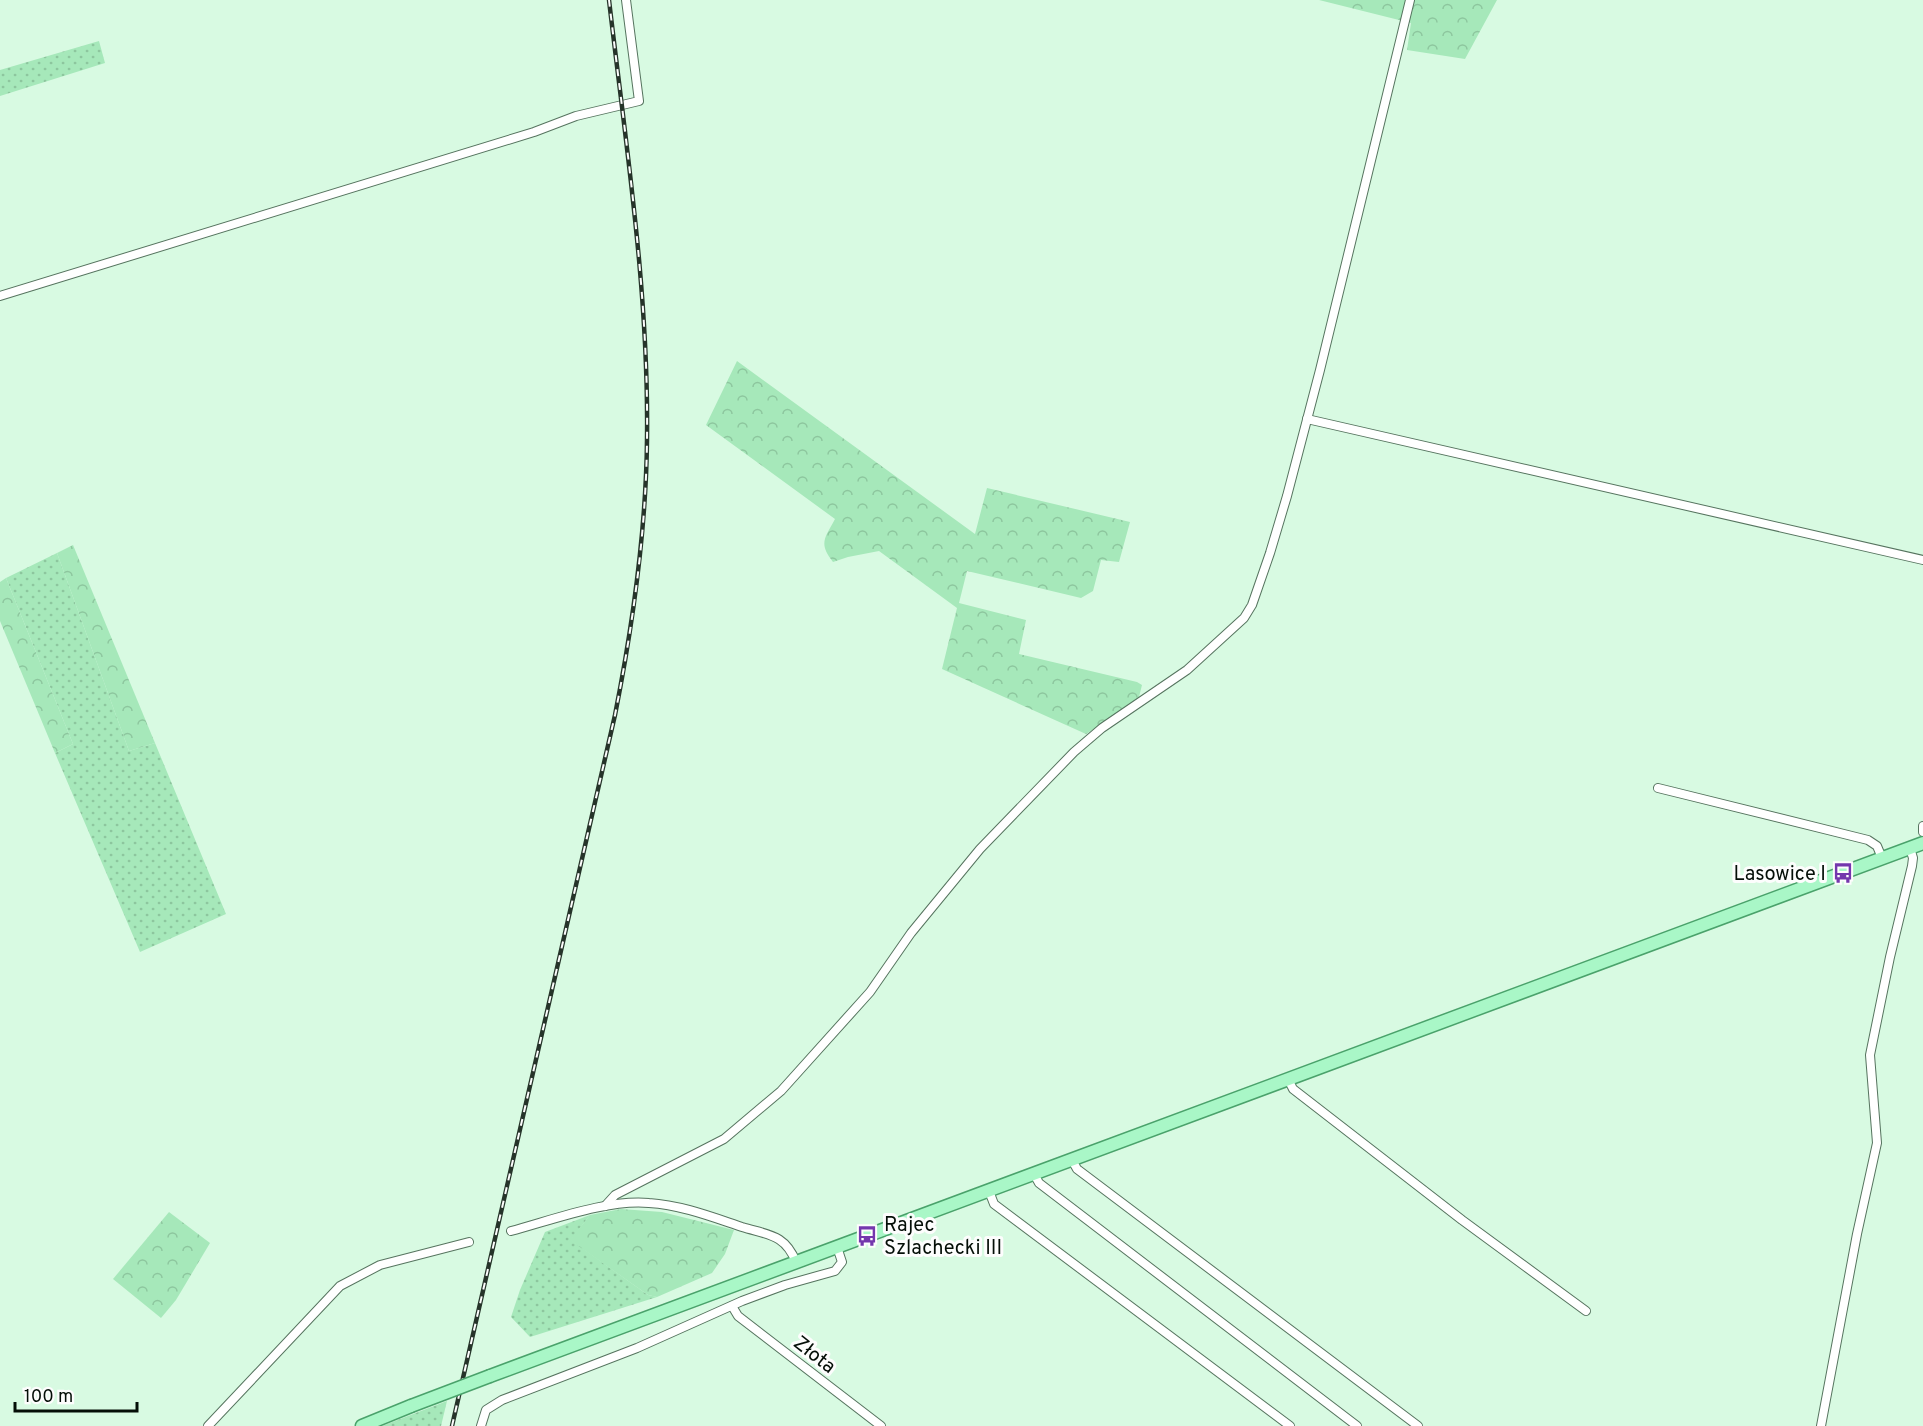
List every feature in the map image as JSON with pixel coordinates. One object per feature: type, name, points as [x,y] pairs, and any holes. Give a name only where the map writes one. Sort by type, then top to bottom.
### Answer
[{"type":"main road","points":[[362,1426],[490,1376],[1923,843]]},
{"type":"street","points":[[0,296],[534,132],[576,116],[639,101],[626,0]]},
{"type":"street","points":[[605,1206],[615,1195],[724,1139],[781,1091],[870,992],[911,933],[980,849],[1074,752],[1102,728],[1186,670],[1244,618],[1252,605],[1270,553],[1307,419],[1410,0]]},
{"type":"street","points":[[1307,419],[1923,560]]},
{"type":"street","points":[[1658,788],[1868,840],[1878,846],[1882,858]]},
{"type":"street","points":[[1923,826],[1923,832]]},
{"type":"street","points":[[1821,1426],[1857,1234],[1877,1143],[1870,1054],[1912,866],[1913,858],[1910,848]]},
{"type":"street","points":[[1288,1079],[1293,1089],[1472,1227],[1586,1311]]},
{"type":"street","points":[[1072,1160],[1077,1169],[1418,1426]]},
{"type":"street","points":[[1034,1174],[1039,1183],[1357,1426]]},
{"type":"street","points":[[989,1191],[994,1204],[1290,1426]]},
{"type":"street","points":[[511,1231],[605,1206],[648,1202],[683,1208],[776,1238],[791,1250],[796,1262]]},
{"type":"street","points":[[208,1426],[340,1286],[380,1265],[469,1242]]},
{"type":"street","points":[[481,1426],[486,1410],[502,1400],[637,1348],[785,1285],[835,1271],[842,1262],[837,1247]]},
{"type":"street","name":"Złota","points":[[732,1306],[738,1316],[881,1426]]},
{"type":"green space","points":[[1319,0],[1497,0],[1465,59],[1407,50],[1411,23]]},
{"type":"green space","points":[[99,41],[105,63],[0,96],[0,70]]},
{"type":"green space","points":[[737,361],[975,534],[987,488],[1130,522],[1119,562],[1101,560],[1093,591],[1081,598],[967,571],[959,603],[1026,620],[1019,654],[1137,682],[1142,685],[1138,701],[1086,734],[942,669],[957,608],[879,551],[833,562],[824,545],[835,519],[706,425]]},
{"type":"green space","points":[[73,545],[155,743],[129,751],[57,553]]},
{"type":"green space","points":[[57,553],[129,751],[155,743],[226,914],[140,952],[55,753],[73,744],[6,578]]},
{"type":"green space","points":[[6,578],[73,744],[55,753],[0,621],[0,582]]},
{"type":"green space","points":[[621,1209],[662,1212],[734,1230],[725,1254],[712,1273],[657,1297],[648,1295],[570,1240],[590,1215]]},
{"type":"green space","points":[[169,1212],[210,1243],[176,1300],[161,1318],[113,1279]]},
{"type":"green space","points":[[590,1215],[571,1240],[648,1295],[657,1297],[530,1337],[511,1317],[545,1232]]},
{"type":"green space","points":[[447,1401],[441,1426],[382,1426]]},
{"type":"railway","points":[[452,1426],[615,715],[633,613],[641,544],[647,440],[644,330],[635,220],[609,0]]},
{"type":"place","name":"Lasowice I","points":[[1843,873]]},
{"type":"place","name":"Rajec Szlachecki III","points":[[867,1236]]}]
